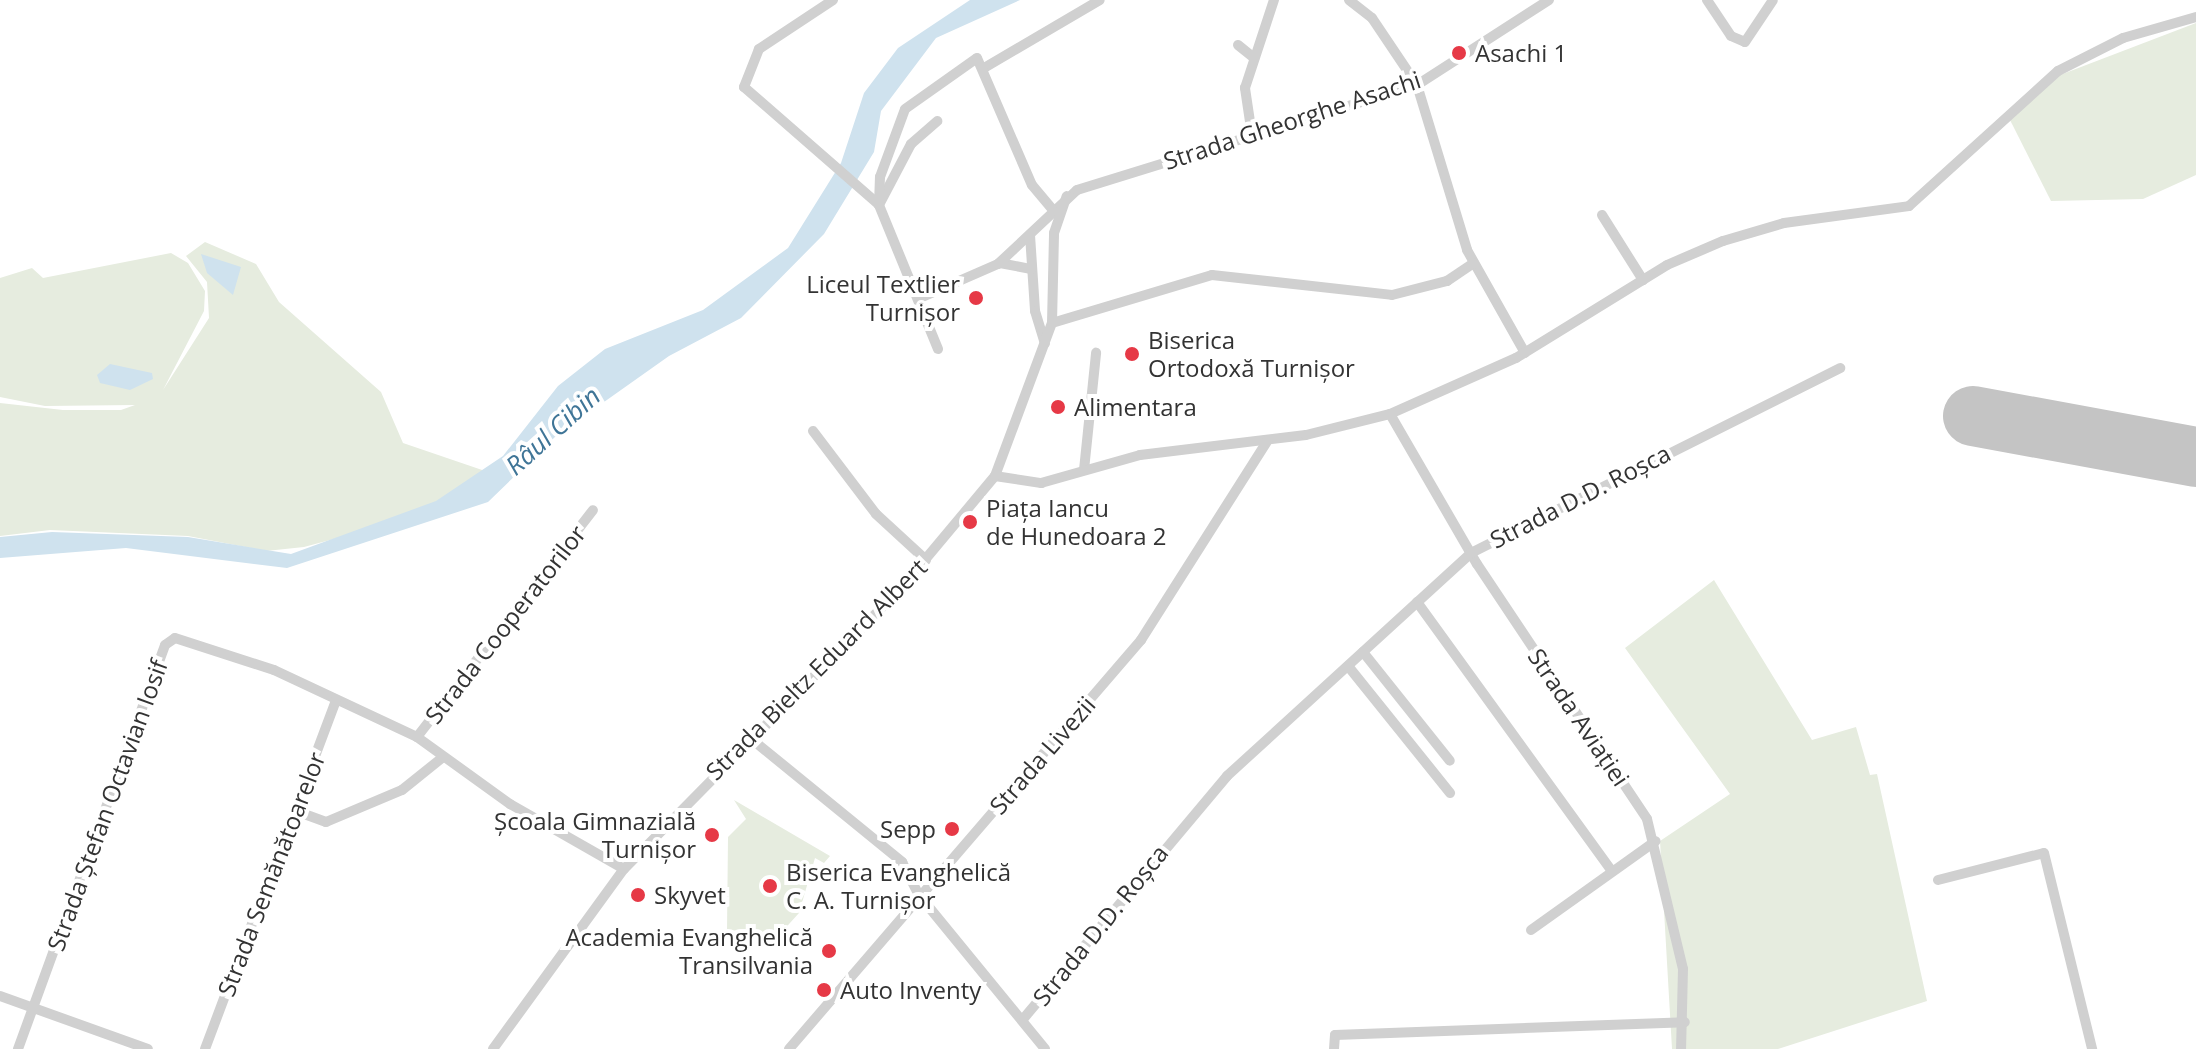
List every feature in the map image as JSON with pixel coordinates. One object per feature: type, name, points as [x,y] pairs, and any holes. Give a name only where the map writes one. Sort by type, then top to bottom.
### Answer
[{"type":"street","points":[[833,0],[773,37],[744,72],[749,95],[864,187],[879,205],[920,298],[938,349]]},
{"type":"street","points":[[879,205],[891,138],[905,109],[980,63],[1100,0]]},
{"type":"street","points":[[1252,135],[1245,101],[1254,58],[1274,0]]},
{"type":"street","points":[[1349,0],[1372,18],[1417,85],[1474,263],[1525,353]]},
{"type":"street","name":"Strada Gheorghe Asachi","points":[[1067,196],[1417,85],[1549,0]]},
{"type":"street","points":[[1707,0],[1731,36],[1745,42],[1773,0]]},
{"type":"street","points":[[995,476],[1028,485],[1140,455],[1268,440],[1390,414],[1525,353],[1643,280],[1754,231],[1909,206],[2058,71],[2123,38],[2196,17]]},
{"type":"street","points":[[1238,45],[1254,58]]},
{"type":"street","points":[[980,63],[1032,185],[1052,209]]},
{"type":"street","points":[[879,205],[911,144],[937,121]]},
{"type":"street","points":[[891,138],[911,144]]},
{"type":"street","points":[[920,298],[998,264],[1067,196]]},
{"type":"street","name":"Strada Bieltz Eduard Albert","points":[[493,1049],[624,869],[749,737],[926,560],[995,476],[1046,346],[1052,323],[1054,233],[1067,196]]},
{"type":"street","points":[[1602,215],[1643,280]]},
{"type":"street","points":[[1030,235],[1031,269],[1046,346]]},
{"type":"street","points":[[1052,323],[1212,275],[1392,295],[1447,281],[1474,263]]},
{"type":"street","points":[[998,264],[1031,269]]},
{"type":"street","points":[[1084,470],[1096,353]]},
{"type":"street","name":"Strada D.D. Roșca","points":[[1024,1018],[1227,776],[1471,553],[1840,368]]},
{"type":"street","name":"Strada Aviației","points":[[1390,414],[1471,553],[1656,841],[1683,969],[1685,1022],[1681,1049]]},
{"type":"street","points":[[813,431],[876,514],[926,560]]},
{"type":"street","name":"Strada Livezii","points":[[789,1049],[1141,640],[1268,440]]},
{"type":"street","name":"Strada Cooperatorilor","points":[[417,737],[593,510]]},
{"type":"street","points":[[1417,602],[1612,871]]},
{"type":"street","name":"Strada Ștefan Octavian Iosif","points":[[18,1049],[168,640],[242,657],[417,737],[443,757],[624,869]]},
{"type":"street","points":[[1363,652],[1450,761]]},
{"type":"street","points":[[1348,666],[1450,793]]},
{"type":"street","name":"Strada Semănătoarelor","points":[[205,1049],[336,700]]},
{"type":"street","points":[[749,737],[867,828],[908,869],[919,895],[1024,1018],[1045,1049]]},
{"type":"street","points":[[296,811],[326,822],[402,790],[443,757]]},
{"type":"street","points":[[1531,930],[1656,841]]},
{"type":"street","points":[[1938,880],[2044,853],[2092,1049]]},
{"type":"street","points":[[0,996],[148,1049]]},
{"type":"street","points":[[1334,1049],[1335,1035],[1685,1022]]},
{"type":"shaded area","points":[[2196,23],[2196,175],[2143,199],[2051,201],[2009,118],[2060,75]]},
{"type":"shaded area","points":[[205,242],[256,264],[279,302],[381,392],[403,443],[488,472],[427,514],[304,547],[266,551],[188,536],[50,530],[0,536],[0,403],[63,410],[121,410],[135,405],[45,406],[0,397],[0,278],[32,268],[43,278],[171,253],[188,263],[205,291],[204,311],[163,390],[209,318],[207,282],[186,256]]},
{"type":"shaded area","points":[[1714,580],[1812,740],[1856,727],[1870,775],[1877,774],[1927,1001],[1778,1049],[1672,1049],[1660,841],[1730,794],[1625,648]]},
{"type":"shaded area","points":[[734,800],[830,856],[824,863],[815,858],[799,913],[780,934],[727,930],[728,837],[746,819]]},
{"type":"water","name":"Râul Cibin","points":[[970,0],[1020,0],[936,38],[881,111],[874,152],[824,234],[741,318],[669,356],[556,436],[488,502],[287,568],[126,548],[0,558],[0,537],[52,532],[188,537],[291,554],[436,501],[503,456],[558,386],[605,349],[703,310],[788,248],[841,163],[864,93],[898,48]]},
{"type":"water","points":[[201,254],[241,267],[233,295],[207,273]]},
{"type":"water","points":[[110,364],[152,373],[153,379],[130,390],[100,383],[97,375]]},
{"type":"runway","points":[[1973,416],[2196,457]]},
{"type":"place","name":"Asachi 1","points":[[1459,53]]},
{"type":"place","name":"Liceul Textlier Turnișor","points":[[976,298]]},
{"type":"place","name":"Biserica Ortodoxă Turnișor","points":[[1132,354]]},
{"type":"place","name":"Alimentara","points":[[1058,407]]},
{"type":"place","name":"Piața Iancu de Hunedoara 2","points":[[970,522]]},
{"type":"place","name":"Sepp","points":[[952,829]]},
{"type":"place","name":"Școala Gimnazială Turnișor","points":[[712,835]]},
{"type":"place","name":"Biserica Evanghelică C. A. Turnișor","points":[[770,886]]},
{"type":"place","name":"Skyvet","points":[[638,895]]},
{"type":"place","name":"Academia Evanghelică Transilvania","points":[[829,951]]},
{"type":"place","name":"Auto Inventy","points":[[824,990]]}]
